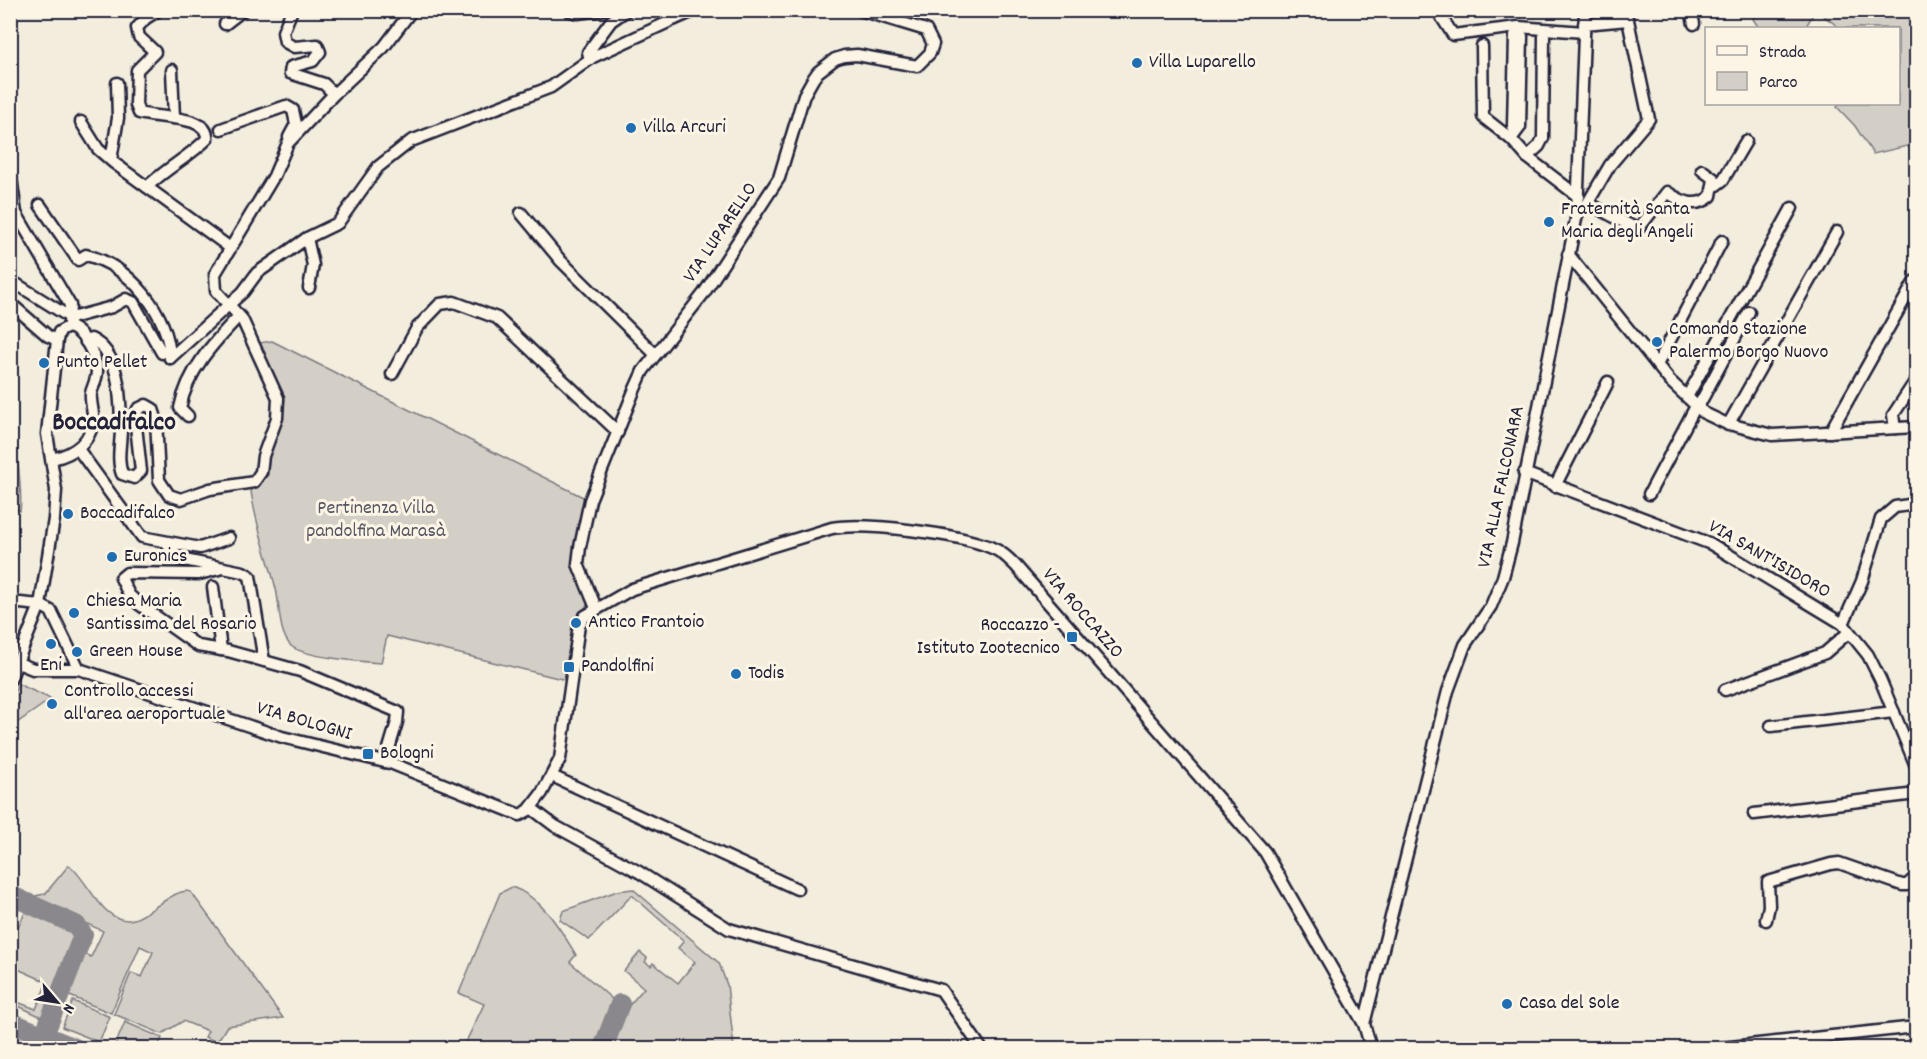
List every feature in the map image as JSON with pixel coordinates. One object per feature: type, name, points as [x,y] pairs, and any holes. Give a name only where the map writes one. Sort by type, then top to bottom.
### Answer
[{"type":"street","points":[[147,187],[163,171],[207,139],[205,127],[174,118],[139,113],[136,105],[136,70],[154,52],[139,37],[137,28],[146,18],[159,10]]},
{"type":"street","points":[[225,24],[243,10]]},
{"type":"street","points":[[292,10],[284,32],[285,42],[294,47],[317,45],[320,52],[314,61],[291,67],[290,73],[324,84],[334,93]]},
{"type":"street","points":[[288,143],[334,93],[384,47],[412,10]]},
{"type":"street","points":[[568,10],[578,13],[601,10]]},
{"type":"street","points":[[590,59],[588,52],[611,21],[627,10]]},
{"type":"street","points":[[166,355],[243,291],[257,273],[307,238],[338,223],[378,167],[411,141],[550,87],[590,59],[676,15],[696,10]]},
{"type":"street","name":"VIA LUPARELLO","points":[[596,608],[578,564],[590,500],[643,371],[704,293],[779,178],[804,95],[818,72],[835,59],[857,55],[917,66],[930,53],[933,44],[926,30],[860,10]]},
{"type":"street","points":[[1437,10],[1453,35],[1518,27],[1584,28],[1628,20],[1649,119],[1583,200]]},
{"type":"street","points":[[1583,200],[1585,10]]},
{"type":"street","points":[[1691,10],[1694,24]]},
{"type":"street","points":[[1515,36],[1522,36],[1520,127],[1513,136],[1515,36]]},
{"type":"street","points":[[1527,157],[1539,146],[1543,138],[1544,36]]},
{"type":"street","points":[[1482,46],[1483,117],[1513,136],[1527,157],[1583,200],[1635,228],[1639,228],[1667,192],[1682,201],[1696,203],[1711,196],[1715,186],[1723,180],[1746,141]]},
{"type":"street","points":[[172,70],[174,118]]},
{"type":"street","points":[[111,160],[118,117],[117,83]]},
{"type":"street","points":[[86,342],[91,339],[96,342],[109,353],[115,366],[121,422],[120,465],[122,474],[134,478],[141,471],[135,417],[141,406],[150,406],[156,418],[159,480],[169,495],[181,499],[210,489],[254,482],[261,472],[263,456],[277,418],[278,398],[251,334],[239,316],[216,291],[215,274],[274,176],[296,124],[293,110],[286,106],[222,129]]},
{"type":"street","points":[[81,122],[98,149],[111,160],[230,247]]},
{"type":"street","points":[[10,170],[16,213],[70,305],[69,322]]},
{"type":"street","points":[[1702,170],[1712,175],[1715,186]]},
{"type":"street","name":"VIA ALLA FALCONARA","points":[[1364,1024],[1448,691],[1465,645],[1491,606],[1503,577],[1568,254],[1577,214],[1583,200]]},
{"type":"street","points":[[40,205],[78,260],[87,255],[105,263],[129,278],[144,294],[154,308],[170,342],[166,355]]},
{"type":"street","points":[[1687,398],[1792,208]]},
{"type":"street","points":[[521,213],[561,261],[656,354]]},
{"type":"street","points":[[1728,425],[1837,232]]},
{"type":"street","points":[[307,238],[313,266],[309,288]]},
{"type":"street","points":[[1657,364],[1722,241]]},
{"type":"street","points":[[1568,254],[1687,398],[1728,425],[1772,435],[1917,427]]},
{"type":"street","points":[[10,280],[69,322],[86,342],[95,362],[97,376],[91,395],[91,429],[78,449],[65,456],[52,459]]},
{"type":"street","points":[[1830,432],[1916,280]]},
{"type":"street","points":[[10,680],[40,605],[54,519],[56,490],[47,434],[59,332],[69,322],[112,307],[126,299],[133,302],[166,355]]},
{"type":"street","points":[[392,374],[417,328],[440,304],[454,302],[497,318],[618,432]]},
{"type":"street","points":[[10,303],[48,336],[57,340]]},
{"type":"street","points":[[1649,494],[1749,312]]},
{"type":"street","points":[[188,416],[180,408],[182,396],[208,348],[239,316]]},
{"type":"street","points":[[1894,428],[1893,415],[1917,380]]},
{"type":"street","points":[[1555,486],[1608,382]]},
{"type":"street","points":[[78,449],[142,537],[200,548],[229,538]]},
{"type":"street","name":"VIA SANT'ISIDORO","points":[[1524,473],[1712,544],[1846,628],[1868,655],[1917,766]]},
{"type":"street","points":[[1725,690],[1825,653],[1846,628],[1881,519],[1895,507],[1917,504]]},
{"type":"street","name":"VIA ROCCAZZO","points":[[596,608],[632,589],[849,525],[966,540],[1004,554],[1265,852],[1364,1024],[1371,1048]]},
{"type":"street","points":[[165,542],[180,559],[243,572],[250,576],[264,661]]},
{"type":"street","points":[[223,568],[200,574],[127,573],[121,578],[129,595],[198,646],[264,661],[325,681],[398,712],[398,722],[386,762]]},
{"type":"street","points":[[213,587],[221,650]]},
{"type":"street","points":[[10,602],[40,605],[51,611],[79,669]]},
{"type":"street","points":[[596,608],[585,616],[579,625],[560,759],[531,808],[555,826],[639,872],[729,929],[941,990],[981,1048]]},
{"type":"street","name":"VIA BOLOGNI","points":[[18,663],[33,669],[79,669],[282,737],[422,773],[516,815],[525,814],[531,808]]},
{"type":"street","points":[[1771,726],[1894,712]]},
{"type":"street","points":[[552,776],[797,889]]},
{"type":"street","points":[[1754,814],[1917,794]]},
{"type":"street","points":[[1766,920],[1769,906],[1768,882],[1839,863],[1902,885],[1907,885],[1917,877]]},
{"type":"street","points":[[1721,1048],[1917,1027]]},
{"type":"green space","points":[[1758,10],[1815,11],[1806,27],[1758,27],[1753,19]]},
{"type":"green space","points":[[1817,11],[1916,11],[1916,153],[1907,146],[1873,154],[1855,126],[1837,107],[1838,105],[1900,105],[1900,27],[1839,27]]},
{"type":"green space","name":"Pertinenza Villa pandolfina Marasà","points":[[272,341],[587,499],[577,545],[589,600],[574,623],[569,644],[566,680],[387,636],[381,663],[320,656],[291,646],[284,634],[276,589],[251,491],[268,475],[269,453],[283,415],[285,399],[259,343]]},
{"type":"green space","points":[[10,431],[17,457],[20,511],[11,507]]},
{"type":"green space","points":[[18,684],[51,699],[11,727],[11,700]]},
{"type":"green space","points":[[69,865],[97,901],[114,916],[123,920],[134,919],[178,893],[191,892],[283,1018],[227,1026],[217,1042],[205,1037],[208,1031],[183,1021],[162,1034],[114,1014],[131,973],[142,977],[153,952],[140,946],[111,1013],[65,994],[82,953],[91,957],[103,931],[33,899],[35,896],[45,894]]},
{"type":"green space","points":[[512,887],[533,898],[550,915],[576,955],[570,962],[612,999],[612,1006],[596,1048],[463,1048],[484,1004],[459,993],[500,893]]},
{"type":"green space","points":[[633,889],[719,963],[727,985],[734,1048],[608,1048],[621,1015],[644,988],[624,971],[640,952],[647,958],[645,962],[651,966],[653,963],[678,983],[695,962],[678,948],[684,941],[632,895],[589,940],[560,920],[563,911],[617,891]]},
{"type":"green space","points":[[28,906],[73,925],[79,933],[77,950],[48,1020],[12,1003],[12,1000],[36,1009],[47,982],[11,966],[11,943]]},
{"type":"green space","points":[[73,1001],[110,1017],[99,1042],[62,1027]]},
{"type":"green space","points":[[125,1022],[162,1038],[157,1048],[114,1048]]},
{"type":"green space","points":[[10,1030],[36,1039],[50,1048],[11,1048]]},
{"type":"taxiway","points":[[10,895],[76,925],[83,935],[48,1025]]},
{"type":"taxiway","points":[[603,1048],[620,1004]]},
{"type":"taxiway","points":[[10,1022],[75,1048]]},
{"type":"place","name":"Villa Luparello","points":[[1137,63]]},
{"type":"place","name":"Villa Arcuri","points":[[631,128]]},
{"type":"place","name":"Fraternità Santa Maria degli Angeli","points":[[1549,222]]},
{"type":"place","name":"Comando Stazione Palermo Borgo Nuovo","points":[[1657,342]]},
{"type":"place","name":"Punto Pellet","points":[[44,363]]},
{"type":"place","name":"Boccadifalco","points":[[68,514]]},
{"type":"place","name":"Euronics","points":[[112,557]]},
{"type":"place","name":"Chiesa Maria Santissima del Rosario","points":[[74,613]]},
{"type":"place","name":"Antico Frantoio","points":[[576,623]]},
{"type":"place","name":"Roccazzo - Istituto Zootecnico","points":[[1072,637]]},
{"type":"place","name":"Eni","points":[[51,644]]},
{"type":"place","name":"Green House","points":[[77,652]]},
{"type":"place","name":"Pandolfini","points":[[569,667]]},
{"type":"place","name":"Todis","points":[[736,674]]},
{"type":"place","name":"Controllo accessi all'area aeroportuale","points":[[52,704]]},
{"type":"place","name":"Bologni","points":[[368,754]]},
{"type":"place","name":"Casa del Sole","points":[[1507,1004]]},
{"type":"district","name":"Boccadifalco","points":[[114,423]]}]
